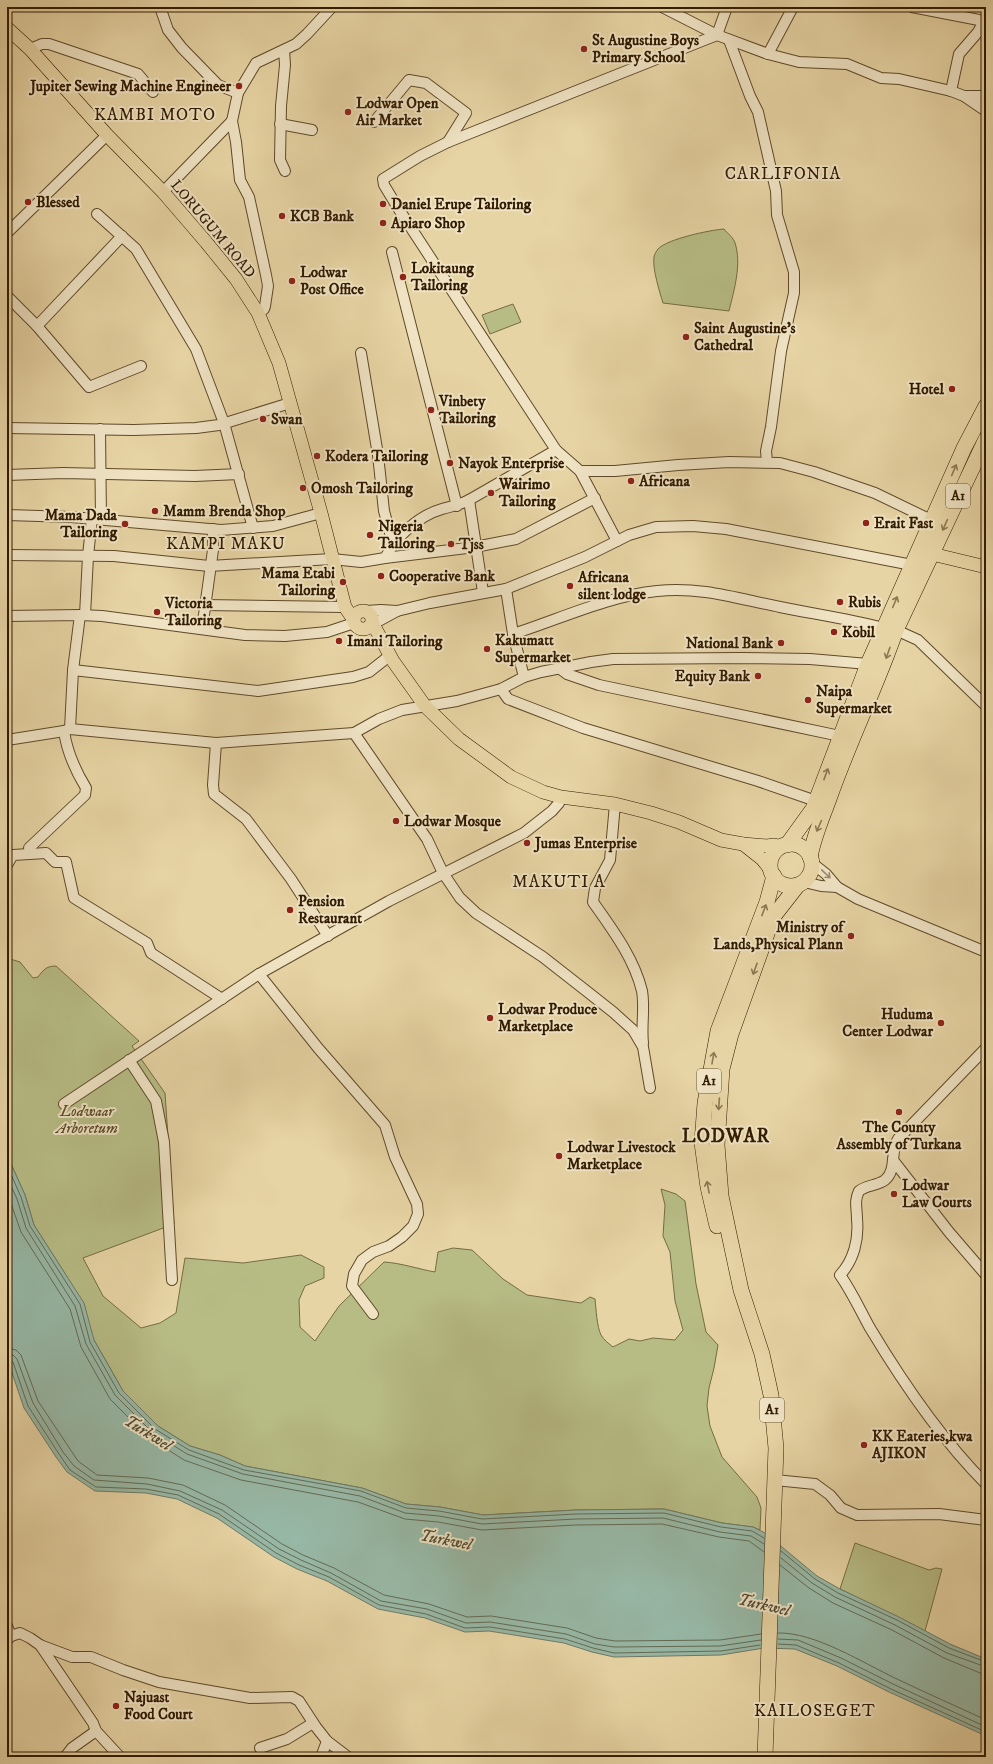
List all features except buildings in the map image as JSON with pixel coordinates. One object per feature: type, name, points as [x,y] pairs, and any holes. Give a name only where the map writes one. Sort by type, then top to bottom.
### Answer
[{"type":"highway","name":"A1","points":[[766,1757],[776,1448],[771,1395],[762,1354],[741,1290],[721,1196],[717,1145],[722,1068],[731,1034],[773,918],[812,870],[811,860],[814,837],[841,766],[885,660],[890,629],[912,565],[964,448],[986,406]]},
{"type":"highway","name":"A1","points":[[741,1290],[723,1248],[708,1187],[702,1143],[705,1103],[718,1031],[767,902],[772,873],[772,857],[784,846],[813,809],[868,664],[890,629],[932,554],[957,497],[986,439]]},
{"type":"highway","points":[[784,846],[801,846],[811,860]]},
{"type":"highway","points":[[772,873],[784,885],[801,884]]},
{"type":"main road","name":"LORUGUM ROAD","points":[[7,28],[30,49],[107,135],[163,192],[221,259],[258,313],[275,353],[321,513],[341,589]]},
{"type":"main road","points":[[932,554],[986,567]]},
{"type":"main road","points":[[341,589],[345,607],[355,624],[390,659],[425,706],[459,739],[503,772],[529,787],[561,796],[615,804],[651,813],[679,822],[722,840],[743,844],[767,846],[774,844],[784,846]]},
{"type":"main road","points":[[341,589],[352,605],[372,616],[373,624],[390,659]]},
{"type":"main road","points":[[355,624],[355,614],[364,611]]},
{"type":"main road","points":[[355,624],[366,629],[373,624]]},
{"type":"main road","points":[[743,844],[762,859],[772,873]]},
{"type":"street","points":[[160,7],[168,30],[182,48],[218,85],[238,92]]},
{"type":"street","points":[[258,313],[264,310],[268,286],[249,197],[240,180],[232,121],[238,92],[256,63],[296,44],[332,7]]},
{"type":"street","points":[[662,7],[729,40],[768,54],[798,62],[846,64],[881,78],[899,79],[951,91],[964,96],[986,111]]},
{"type":"street","points":[[718,35],[727,7]]},
{"type":"street","points":[[768,54],[792,7]]},
{"type":"street","points":[[912,7],[985,19],[970,43],[959,54],[951,91]]},
{"type":"street","points":[[617,541],[580,471],[556,450],[383,180],[387,176],[448,142],[718,35]]},
{"type":"street","points":[[729,40],[750,96],[758,112],[776,191],[777,215],[794,272],[794,294],[781,351],[771,426],[766,451],[767,462]]},
{"type":"street","points":[[30,49],[42,44],[49,44],[138,74],[153,92]]},
{"type":"street","points":[[284,50],[285,65],[280,124],[280,160],[285,171]]},
{"type":"street","points":[[374,122],[409,80],[426,83],[466,113],[448,142]]},
{"type":"street","points":[[964,96],[986,96]]},
{"type":"street","points":[[163,192],[232,121]]},
{"type":"street","points":[[280,124],[312,130]]},
{"type":"street","points":[[7,233],[107,135]]},
{"type":"street","points":[[97,214],[136,249],[196,349],[224,422],[253,528]]},
{"type":"street","points":[[37,326],[90,268],[122,236]]},
{"type":"street","points":[[392,252],[457,506]]},
{"type":"street","points":[[7,296],[37,326],[89,387],[141,366]]},
{"type":"street","points":[[360,353],[378,455],[384,511],[393,544]]},
{"type":"street","points":[[7,428],[196,428],[219,425],[224,422],[290,403]]},
{"type":"street","points":[[29,848],[85,795],[86,788],[79,777],[67,749],[67,730],[73,670],[82,615],[88,556],[96,519],[101,474],[100,429]]},
{"type":"street","points":[[385,558],[393,544],[417,522],[443,509],[457,506],[469,500],[556,450]]},
{"type":"street","points":[[580,471],[628,471],[678,465],[767,462],[794,466],[847,483],[892,500],[931,520]]},
{"type":"street","points":[[7,475],[63,473],[188,476],[239,474]]},
{"type":"street","points":[[7,555],[114,556],[209,566],[332,559],[361,562],[475,548],[516,538],[595,498]]},
{"type":"street","points":[[469,500],[475,548],[483,592]]},
{"type":"street","points":[[7,515],[96,519],[213,530],[273,526],[321,513]]},
{"type":"street","points":[[373,624],[397,611],[483,592],[506,589],[585,557],[617,541],[647,529],[692,526],[726,529],[912,565]]},
{"type":"street","points":[[202,629],[209,566],[213,550],[213,530]]},
{"type":"street","points":[[506,589],[513,634],[524,677]]},
{"type":"street","points":[[513,634],[624,597],[657,591],[699,590],[781,608],[850,619],[890,629],[918,640],[986,706]]},
{"type":"street","points":[[204,605],[345,607]]},
{"type":"street","points":[[364,611],[397,611]]},
{"type":"street","points":[[7,616],[82,615],[245,635],[285,636],[328,632],[355,624]]},
{"type":"street","points":[[73,670],[258,691],[353,677],[370,672],[390,659]]},
{"type":"street","points":[[7,740],[67,730],[216,743],[354,733],[379,719],[402,710],[457,701],[501,689],[524,677],[559,668],[613,659],[810,659],[868,664]]},
{"type":"street","points":[[559,668],[567,674],[599,685],[840,736]]},
{"type":"street","points":[[501,689],[508,699],[583,728],[765,783],[816,801]]},
{"type":"street","points":[[354,733],[427,839],[442,873],[460,898],[476,913],[543,957],[614,1012],[633,1030],[643,1047]]},
{"type":"street","points":[[216,743],[213,784],[214,794],[246,819],[291,879],[328,936]]},
{"type":"street","points":[[64,1104],[259,974],[442,873],[534,826],[555,808],[559,803],[561,796]]},
{"type":"street","points":[[615,804],[610,860],[595,888],[593,902],[622,945],[635,971],[642,991],[643,1047],[650,1088]]},
{"type":"street","points":[[7,865],[13,855],[20,854],[46,853],[55,862],[66,862],[74,898],[147,943],[151,953],[222,999]]},
{"type":"street","points":[[811,860],[837,887],[858,899],[986,952]]},
{"type":"street","points":[[801,884],[837,887]]},
{"type":"street","points":[[259,974],[318,1048],[385,1125],[395,1157],[418,1204],[418,1214],[413,1226],[402,1237],[389,1246],[367,1256],[354,1274],[352,1286],[373,1314]]},
{"type":"street","points":[[986,1048],[898,1139],[895,1145],[890,1173],[885,1180],[878,1184],[861,1189],[857,1195],[855,1201],[858,1225],[854,1252],[849,1264],[840,1275],[852,1291],[870,1327],[933,1423],[986,1484]]},
{"type":"street","points":[[129,1060],[156,1101],[164,1142],[172,1280]]},
{"type":"street","points":[[893,1160],[949,1232],[986,1275]]},
{"type":"street","points":[[775,1480],[815,1484],[830,1495],[841,1508],[857,1515],[939,1514],[986,1520]]},
{"type":"street","points":[[7,1626],[9,1638],[20,1634],[30,1638],[40,1645],[72,1657],[91,1657],[159,1682],[250,1698],[292,1698],[299,1701],[327,1741],[348,1757]]},
{"type":"street","points":[[40,1645],[93,1724],[96,1731],[120,1757]]},
{"type":"street","points":[[260,1748],[287,1739],[313,1723]]},
{"type":"street","points":[[66,1757],[72,1748],[96,1731]]},
{"type":"street","points":[[321,1757],[327,1741]]},
{"type":"green space","points":[[724,229],[734,241],[738,260],[729,311],[663,303],[654,267],[654,256],[658,250],[663,245],[679,239],[699,233]]},
{"type":"green space","points":[[513,304],[521,322],[490,334],[482,315]]},
{"type":"green space","name":"Lodwaar Arboretum","points":[[7,958],[20,962],[33,978],[38,977],[48,967],[56,966],[139,1041],[132,1046],[165,1093],[174,1224],[83,1258],[103,1296],[141,1328],[160,1323],[176,1313],[185,1258],[243,1263],[301,1255],[324,1267],[324,1278],[305,1286],[299,1300],[300,1327],[315,1341],[339,1306],[384,1262],[435,1272],[438,1252],[453,1248],[472,1250],[503,1279],[527,1295],[581,1303],[590,1297],[595,1299],[601,1335],[613,1347],[629,1339],[640,1341],[653,1338],[675,1340],[683,1330],[675,1301],[670,1252],[663,1236],[665,1205],[661,1189],[676,1194],[685,1201],[696,1284],[706,1332],[718,1345],[709,1388],[707,1406],[710,1426],[722,1457],[757,1497],[761,1508],[760,1530],[753,1527],[722,1523],[664,1509],[576,1510],[483,1515],[440,1507],[406,1504],[362,1488],[245,1466],[220,1455],[190,1446],[158,1426],[123,1391],[94,1340],[67,1277],[34,1225],[25,1195],[7,1155]]},
{"type":"green space","points":[[855,1543],[929,1570],[936,1568],[942,1569],[925,1631],[840,1589]]},
{"type":"water","name":"Turkwel","points":[[7,1155],[25,1195],[34,1225],[84,1303],[94,1340],[123,1391],[158,1426],[190,1446],[220,1455],[245,1466],[362,1488],[406,1504],[440,1507],[483,1515],[576,1510],[664,1509],[722,1523],[753,1527],[765,1533],[817,1576],[950,1644],[986,1659],[986,1736],[889,1692],[837,1666],[795,1649],[764,1648],[721,1655],[614,1657],[564,1643],[489,1631],[465,1632],[425,1618],[378,1609],[327,1581],[297,1569],[274,1557],[217,1518],[177,1499],[146,1493],[95,1491],[67,1472],[56,1457],[24,1408],[7,1358]]},
{"type":"place","name":"St Augustine Boys Primary School","points":[[584,49]]},
{"type":"place","name":"Jupiter Sewing Machine Engineer","points":[[239,86]]},
{"type":"place","name":"Lodwar Open Air Market","points":[[348,112]]},
{"type":"place","name":"Blessed","points":[[28,202]]},
{"type":"place","name":"Daniel Erupe Tailoring","points":[[383,204]]},
{"type":"place","name":"KCB Bank","points":[[282,216]]},
{"type":"place","name":"Apiaro Shop","points":[[383,223]]},
{"type":"place","name":"Lokitaung Tailoring","points":[[403,277]]},
{"type":"place","name":"Lodwar Post Office","points":[[292,281]]},
{"type":"place","name":"Saint Augustine's Cathedral","points":[[686,337]]},
{"type":"place","name":"Hotel","points":[[952,389]]},
{"type":"place","name":"Vinbety Tailoring","points":[[431,410]]},
{"type":"place","name":"Swan","points":[[263,419]]},
{"type":"place","name":"Kodera Tailoring","points":[[317,456]]},
{"type":"place","name":"Nayok Enterprise","points":[[450,463]]},
{"type":"place","name":"Africana","points":[[631,481]]},
{"type":"place","name":"Omosh Tailoring","points":[[303,488]]},
{"type":"place","name":"Wairimo Tailoring","points":[[491,493]]},
{"type":"place","name":"Mamm Brenda Shop","points":[[155,511]]},
{"type":"place","name":"Erait Fast","points":[[866,523]]},
{"type":"place","name":"Mama Dada Tailoring","points":[[125,524]]},
{"type":"place","name":"Nigeria Tailoring","points":[[370,535]]},
{"type":"place","name":"Tjss","points":[[451,544]]},
{"type":"place","name":"Cooperative Bank","points":[[381,576]]},
{"type":"place","name":"Mama Etabi Tailoring","points":[[343,582]]},
{"type":"place","name":"Africana silent lodge","points":[[570,586]]},
{"type":"place","name":"Rubis","points":[[840,602]]},
{"type":"place","name":"Victoria Tailoring","points":[[157,612]]},
{"type":"place","name":"Kobil","points":[[834,632]]},
{"type":"place","name":"Imani Tailoring","points":[[339,641]]},
{"type":"place","name":"National Bank","points":[[781,643]]},
{"type":"place","name":"Kakumatt Supermarket","points":[[487,649]]},
{"type":"place","name":"Equity Bank","points":[[758,676]]},
{"type":"place","name":"Naipa Supermarket","points":[[808,700]]},
{"type":"place","name":"Lodwar Mosque","points":[[396,821]]},
{"type":"place","name":"Jumas Enterprise","points":[[527,843]]},
{"type":"place","name":"Pension Restaurant","points":[[290,910]]},
{"type":"place","name":"Ministry of Lands,Physical Plann","points":[[851,936]]},
{"type":"place","name":"Lodwar Produce Marketplace","points":[[490,1018]]},
{"type":"place","name":"Huduma Center Lodwar","points":[[941,1023]]},
{"type":"place","name":"The County Assembly of Turkana","points":[[899,1112]]},
{"type":"place","name":"Lodwar Livestock Marketplace","points":[[559,1156]]},
{"type":"place","name":"Lodwar Law Courts","points":[[894,1194]]},
{"type":"place","name":"KK Eateries,kwa AJIKON","points":[[864,1445]]},
{"type":"place","name":"Najuast Food Court","points":[[116,1706]]},
{"type":"district","name":"KAMBI MOTO","points":[[155,115]]},
{"type":"district","name":"CARLIFONIA","points":[[783,174]]},
{"type":"district","name":"KAMPI MAKU","points":[[226,544]]},
{"type":"district","name":"MAKUTI A","points":[[559,882]]},
{"type":"district","name":"LODWAR","points":[[726,1136]]},
{"type":"district","name":"KAILOSEGET","points":[[815,1711]]}]
